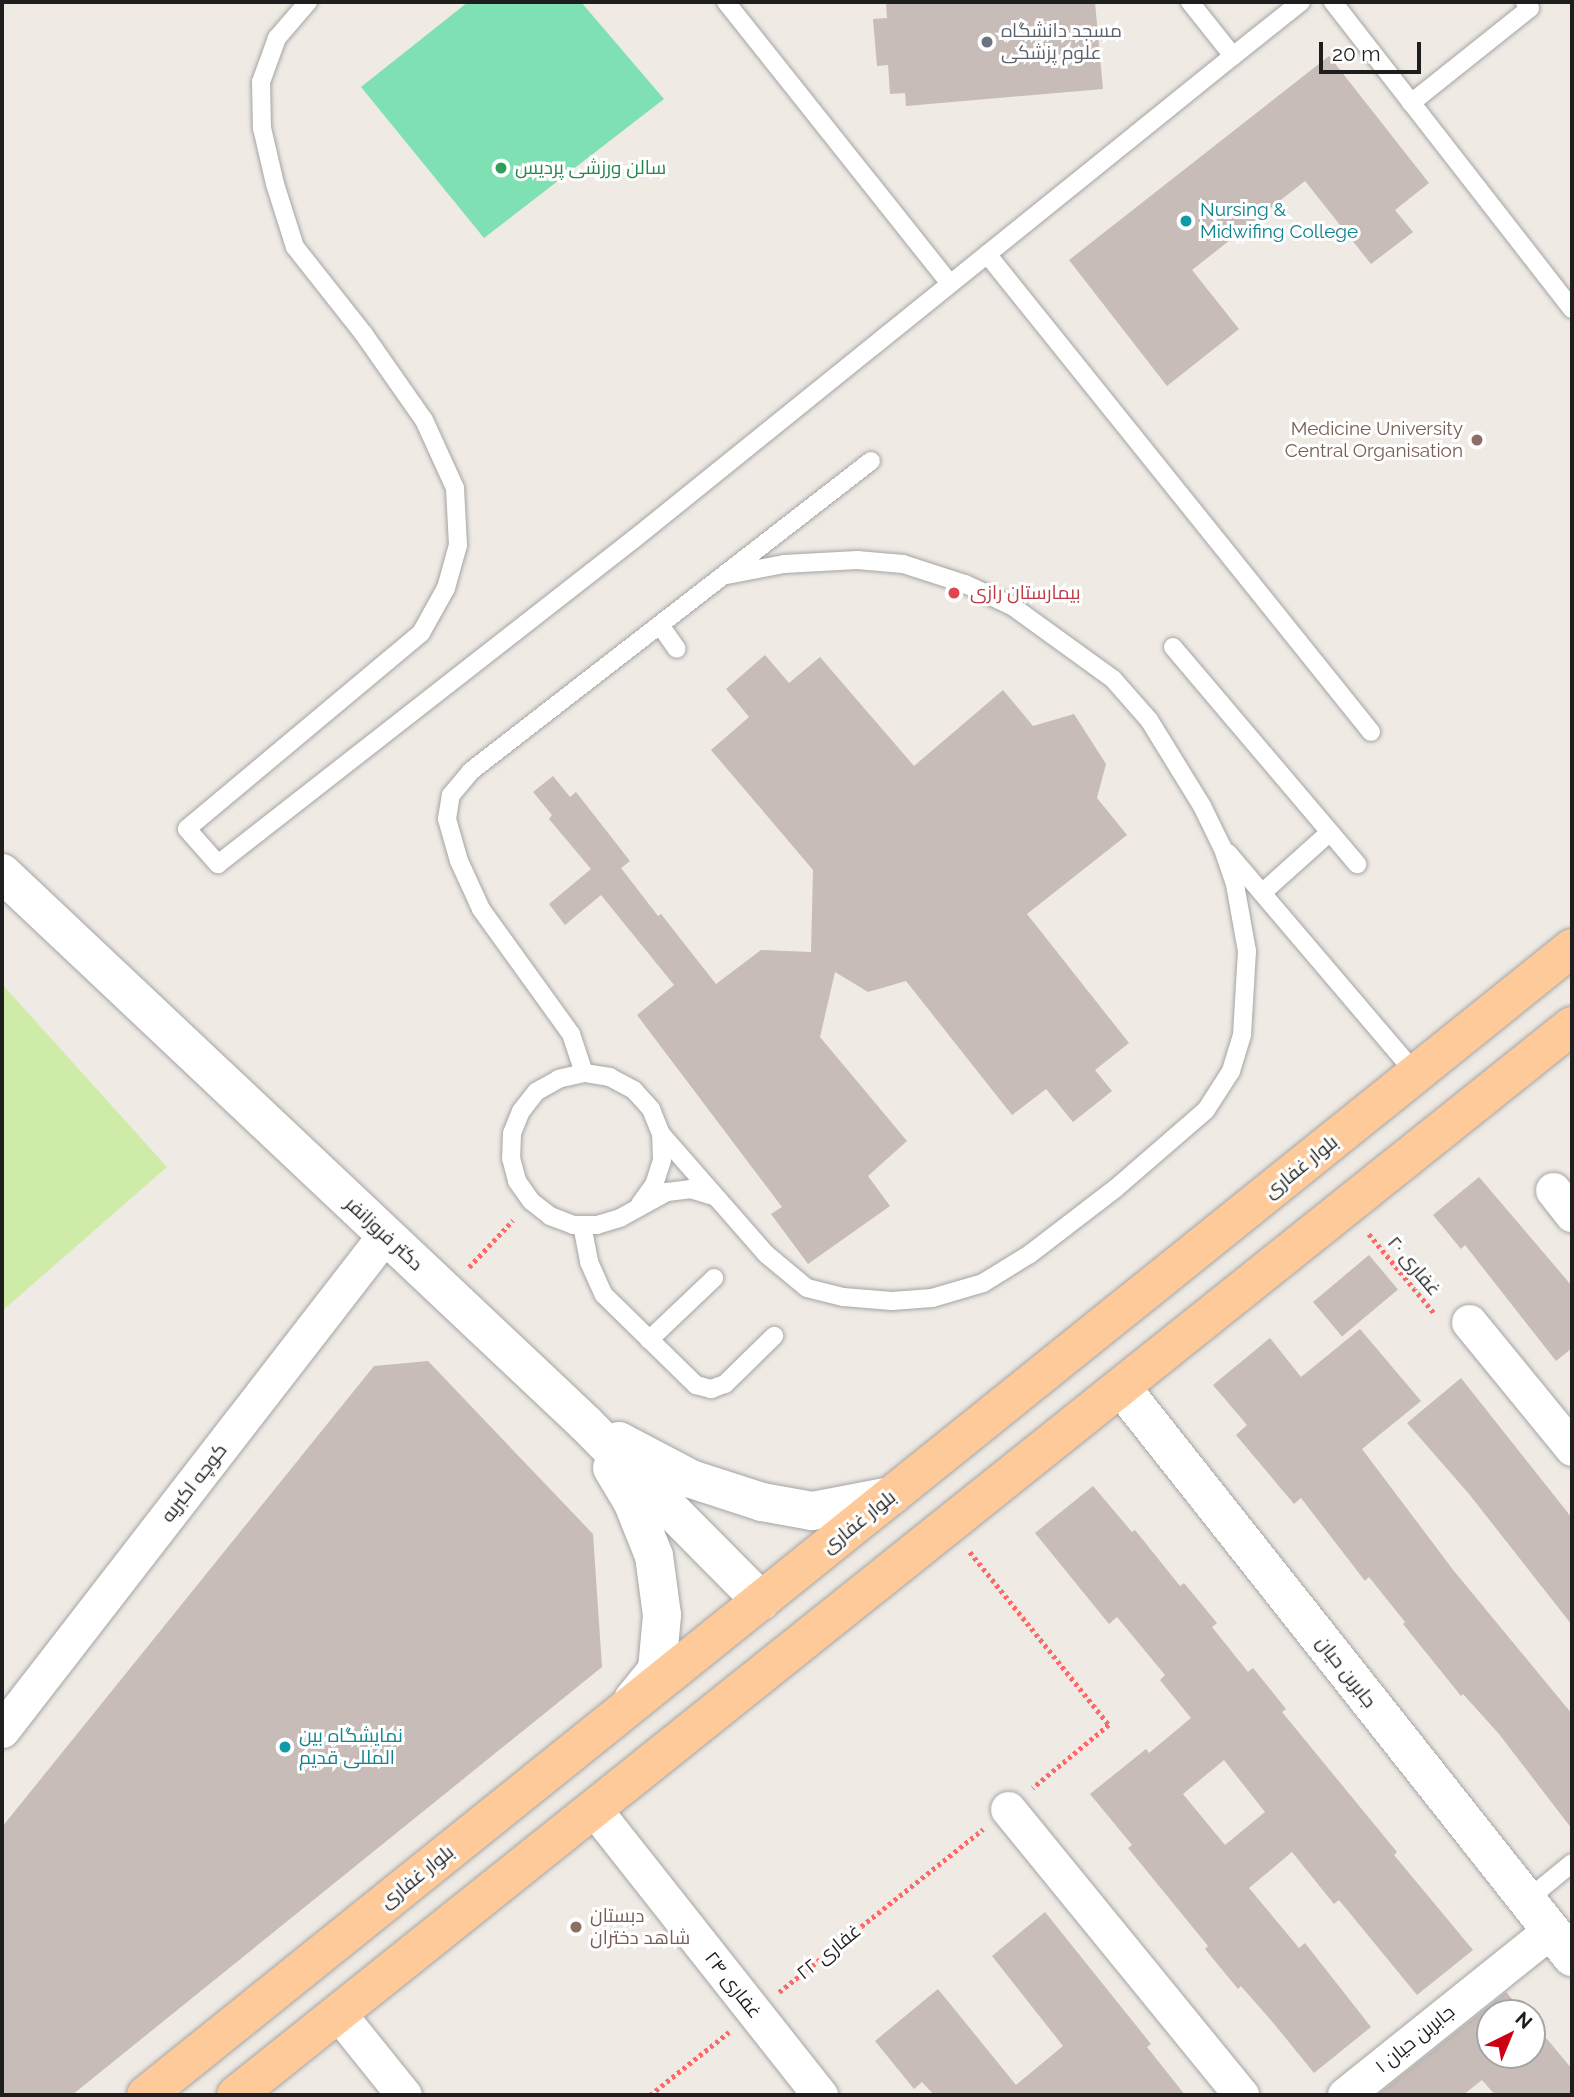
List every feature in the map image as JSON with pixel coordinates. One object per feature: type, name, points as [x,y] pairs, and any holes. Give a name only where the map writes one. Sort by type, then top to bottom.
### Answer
[{"type":"main road","name":"بلوار غفاری","points":[[146,2095],[1572,948]]},
{"type":"main road","points":[[236,2095],[1572,1026]]},
{"type":"street","name":"دکتر فروزانفر","points":[[2,873],[586,1424],[761,1601]]},
{"type":"street","name":"کوچه اکبریه","points":[[2,1730],[385,1235]]},
{"type":"street","points":[[1469,1322],[1572,1448]]},
{"type":"street","name":"جابربن حیان","points":[[1121,1387],[1562,1943]]},
{"type":"street","points":[[586,1424],[691,1479],[762,1502],[812,1511],[891,1496]]},
{"type":"street","points":[[586,1424],[632,1501],[654,1556],[662,1615],[657,1670],[624,1711]]},
{"type":"street","name":"غفاری ۲۴","points":[[594,1809],[820,2095]]},
{"type":"street","points":[[1008,1809],[1241,2095]]},
{"type":"street","name":"جابربن حیان ۱","points":[[1345,2095],[1562,1943]]},
{"type":"street","points":[[338,2013],[404,2095]]},
{"type":"lane","points":[[308,2],[276,38],[261,82],[262,128],[275,184],[295,247],[363,333],[424,420],[455,488],[458,545],[446,589],[421,633],[187,830],[218,864],[634,539],[1301,2]]},
{"type":"lane","points":[[726,2],[950,284]]},
{"type":"lane","points":[[1189,2],[1233,56]]},
{"type":"lane","points":[[1333,2],[1571,303]]},
{"type":"lane","points":[[1411,103],[1530,8],[1525,2]]},
{"type":"lane","points":[[987,254],[1371,732]]},
{"type":"lane","points":[[584,1073],[570,1034],[481,909],[458,861],[447,819],[451,795],[471,771],[871,461]]},
{"type":"lane","points":[[713,1196],[680,1189],[640,1204],[620,1218],[597,1225],[573,1225],[550,1216],[531,1201],[517,1181],[511,1158],[512,1133],[521,1111],[536,1092],[559,1079],[584,1073],[610,1077],[634,1090],[651,1109],[661,1134],[713,1196],[766,1254],[807,1287],[843,1297],[892,1301],[932,1298],[983,1283],[1030,1254],[1116,1188],[1206,1110],[1231,1071],[1242,1035],[1247,951],[1235,884],[1222,847],[1202,806],[1149,720],[1113,679],[1012,606],[965,584],[903,564],[857,560],[784,564],[727,575]]},
{"type":"lane","points":[[660,625],[677,649]]},
{"type":"lane","points":[[1173,647],[1357,864]]},
{"type":"lane","points":[[1262,893],[1330,832]]},
{"type":"lane","points":[[1222,847],[1416,1074]]},
{"type":"lane","points":[[640,1204],[654,1185],[662,1160],[661,1134]]},
{"type":"lane","points":[[582,1225],[589,1262],[604,1295],[696,1385],[711,1389],[725,1384],[774,1336]]},
{"type":"lane","points":[[649,1340],[714,1278]]},
{"type":"lane","points":[[1527,1900],[1572,1863]]},
{"type":"path","points":[[446,1292],[531,1201]]},
{"type":"path","name":"غفاری ۲۰","points":[[1346,1207],[1442,1321],[1469,1322]]},
{"type":"path","name":"غفاری ۲۲","points":[[650,2095],[1109,1725],[949,1525]]},
{"type":"green space","name":"سالن ورزشی پردیس","points":[[468,2],[581,2],[664,99],[484,238],[361,87]]},
{"type":"green space","points":[[2,984],[167,1167],[2,1311]]},
{"type":"building","name":"مسجد دانشگاه علوم پزشکی","points":[[886,2],[1095,2],[1103,89],[906,106],[905,93],[890,94],[888,65],[877,66],[873,19],[887,18]]},
{"type":"building","name":"Nursing & Midwifing College","points":[[1329,56],[1429,183],[1395,210],[1413,232],[1371,264],[1305,181],[1192,270],[1239,329],[1167,386],[1069,260]]},
{"type":"building","points":[[765,655],[789,683],[820,657],[914,766],[1003,690],[1033,726],[1074,714],[1106,764],[1097,798],[1127,835],[1027,914],[1129,1043],[1095,1070],[1112,1091],[1073,1122],[1046,1089],[1012,1115],[906,981],[868,992],[835,972],[820,1037],[907,1141],[868,1176],[890,1206],[808,1264],[771,1214],[782,1207],[637,1015],[674,985],[601,895],[565,925],[549,904],[591,869],[549,819],[552,815],[533,792],[553,776],[570,797],[576,792],[630,861],[621,868],[716,984],[761,950],[811,952],[813,870],[711,750],[749,717],[726,689]]},
{"type":"building","points":[[1479,1177],[1572,1286],[1572,1348],[1556,1361],[1465,1245],[1461,1249],[1433,1215]]},
{"type":"building","points":[[1369,1255],[1398,1289],[1342,1336],[1313,1302]]},
{"type":"building","points":[[1360,1329],[1421,1401],[1362,1449],[1454,1571],[1572,1714],[1572,1829],[1499,1734],[1463,1694],[1461,1696],[1403,1624],[1405,1622],[1369,1577],[1365,1581],[1301,1498],[1294,1504],[1236,1435],[1247,1425],[1213,1385],[1270,1338],[1301,1377]]},
{"type":"building","name":"نمایشگاه بین المللی قدیم","points":[[428,1361],[593,1534],[602,1667],[72,2095],[2,2095],[2,1827],[374,1366]]},
{"type":"building","points":[[1461,1378],[1572,1518],[1572,1625],[1469,1494],[1407,1423]]},
{"type":"building","points":[[1093,1486],[1132,1532],[1135,1530],[1180,1586],[1184,1583],[1217,1623],[1212,1627],[1248,1672],[1253,1668],[1286,1709],[1282,1712],[1397,1852],[1394,1855],[1473,1950],[1417,1995],[1339,1900],[1334,1904],[1292,1852],[1249,1888],[1299,1948],[1305,1943],[1371,2027],[1314,2073],[1241,1986],[1238,1989],[1205,1949],[1208,1946],[1128,1848],[1132,1845],[1090,1794],[1146,1749],[1149,1753],[1191,1718],[1160,1680],[1165,1675],[1117,1617],[1109,1624],[1035,1533]],"holes":[[[1224,1760],[1265,1812],[1225,1845],[1183,1794]]]},
{"type":"building","points":[[1045,1912],[1151,2044],[1147,2047],[1185,2095],[934,2095],[922,2082],[914,2089],[875,2041],[938,1989],[1016,2085],[1063,2046],[992,1956]]},
{"type":"building","points":[[1506,1992],[1512,1999],[1497,1999]]},
{"type":"building","points":[[1476,2016],[1476,2069],[1546,2069],[1546,2038],[1572,2069],[1572,2095],[1495,2095],[1482,2080],[1463,2095],[1377,2095]]},
{"type":"place","name":"مسجد دانشگاه علوم پزشکی","points":[[987,42]]},
{"type":"place","name":"سالن ورزشی پردیس","points":[[501,168]]},
{"type":"place","name":"Nursing & Midwifing College","points":[[1186,221]]},
{"type":"place","name":"Medicine University Central Organisation","points":[[1477,440]]},
{"type":"place","name":"بیمارستان رازی","points":[[954,593]]},
{"type":"place","name":"نمایشگاه بین المللی قدیم","points":[[285,1747]]},
{"type":"place","name":"دبستان شاهد دختران","points":[[576,1927]]}]
